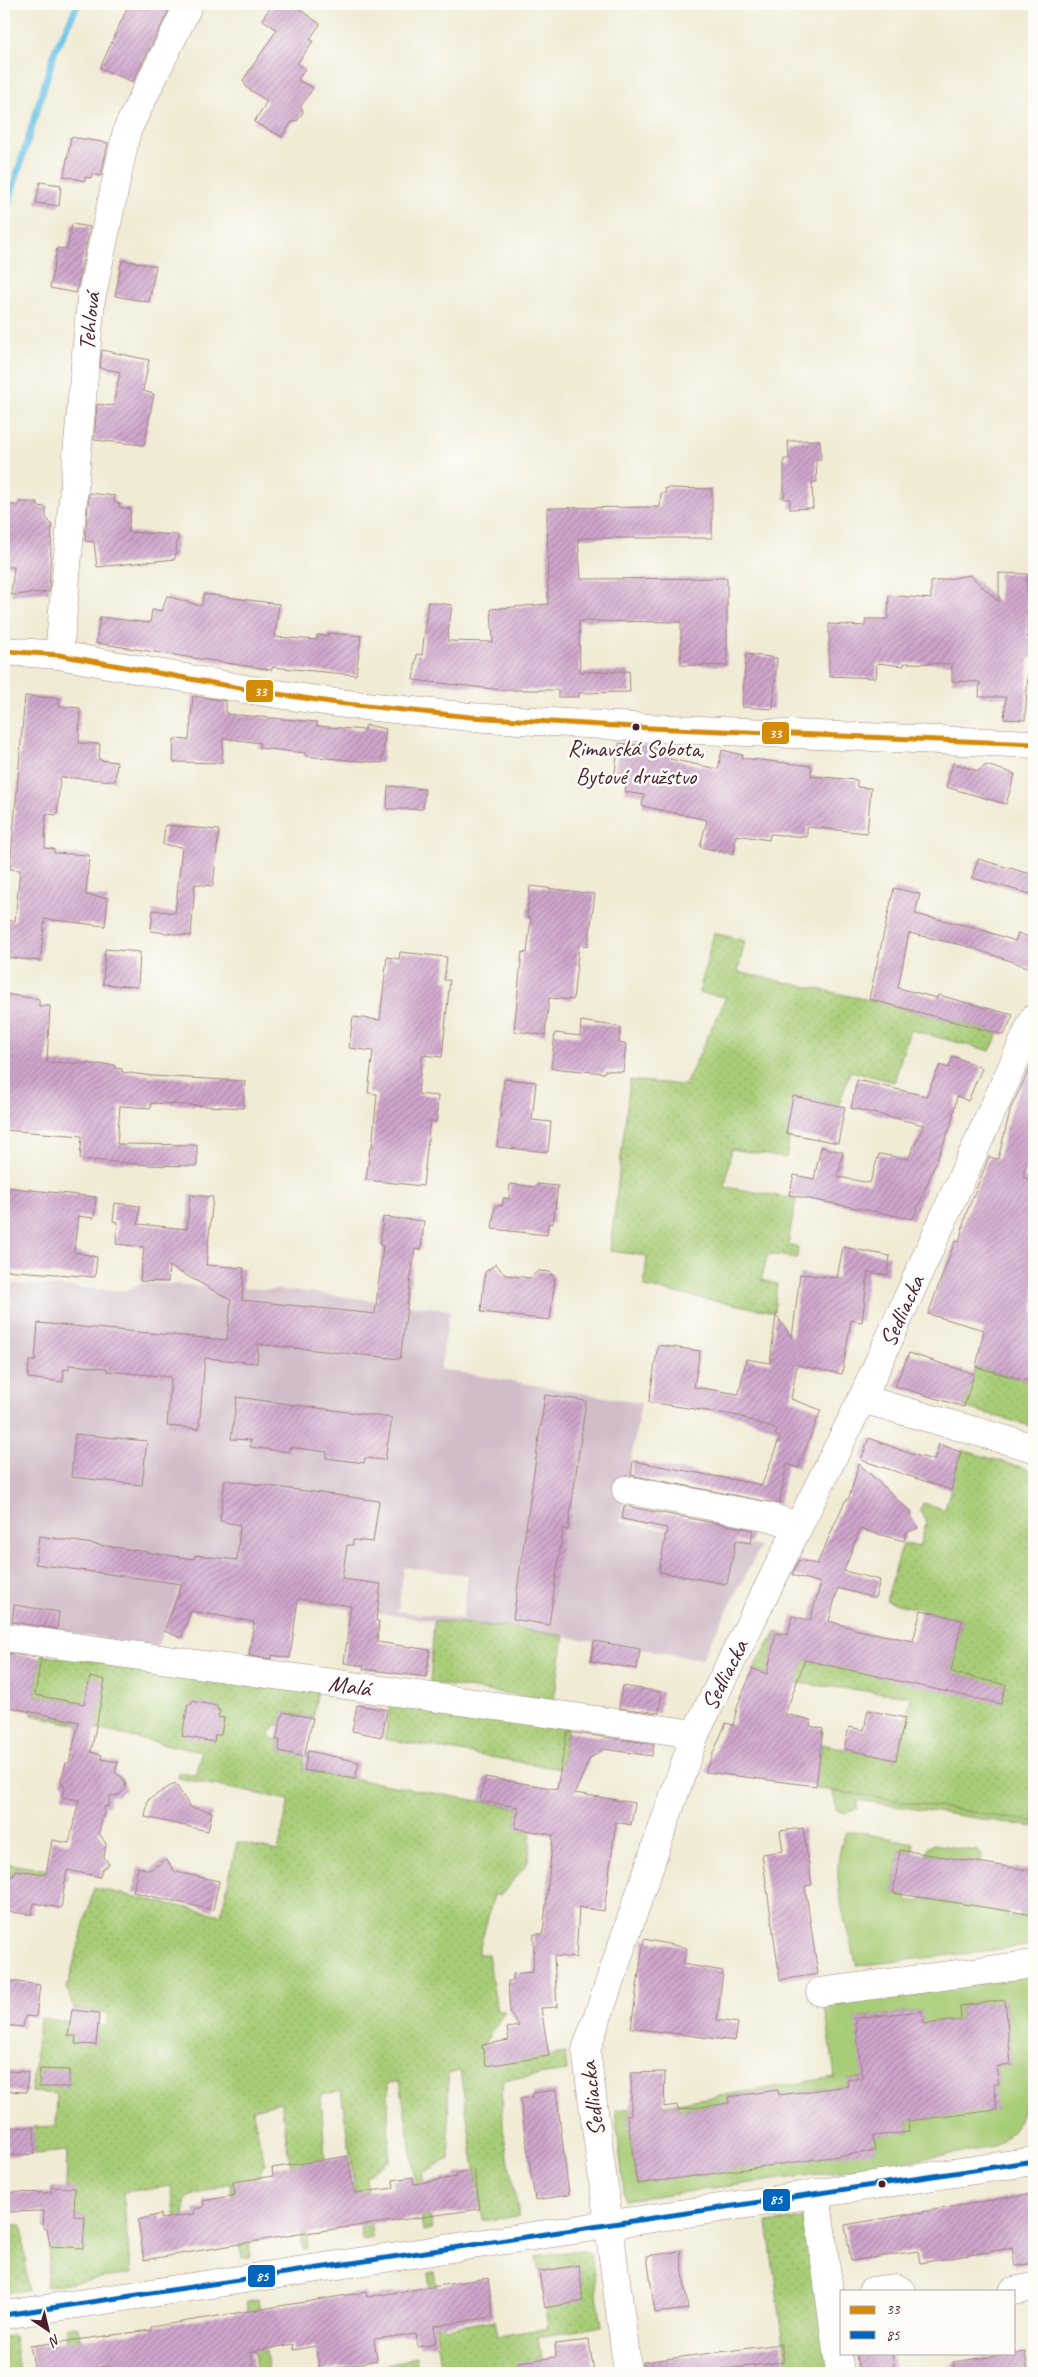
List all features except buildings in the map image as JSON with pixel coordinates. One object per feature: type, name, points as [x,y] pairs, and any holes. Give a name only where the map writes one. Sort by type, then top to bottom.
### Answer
[{"type":"street","name":"Tehlová","points":[[59,656],[91,299],[127,130],[188,4]]},
{"type":"street","points":[[4,651],[59,656],[251,690],[337,703],[471,717],[660,728],[1034,744]]},
{"type":"street","name":"Sedliacka","points":[[628,2373],[607,2224],[586,2050],[695,1734],[862,1399],[1034,1020]]},
{"type":"street","points":[[862,1399],[1034,1448]]},
{"type":"street","points":[[626,1490],[770,1517],[798,1526]]},
{"type":"street","name":"Malá","points":[[4,1637],[695,1734]]},
{"type":"street","points":[[820,1992],[1034,1964]]},
{"type":"street","points":[[4,2315],[1034,2161]]},
{"type":"street","points":[[816,2193],[836,2295],[840,2373]]},
{"type":"street","points":[[1016,2290],[1034,2287]]},
{"type":"street","points":[[880,2290],[896,2288],[900,2290]]},
{"type":"shaded area","points":[[4,1283],[124,1291],[143,1283],[298,1291],[450,1310],[440,1369],[641,1403],[620,1522],[760,1547],[702,1659],[507,1627],[434,1621],[180,1586],[157,1647],[56,1631],[59,1612],[14,1605],[12,1625],[4,1624]],"holes":[[[38,1323],[207,1338],[199,1428],[167,1426],[171,1377],[69,1365],[68,1370],[64,1369],[63,1382],[28,1378],[29,1361],[35,1361]],[[258,1347],[257,1363],[231,1360]],[[545,1395],[586,1401],[568,1530],[563,1529],[549,1624],[513,1619]],[[237,1397],[391,1418],[385,1460],[365,1458],[364,1463],[327,1458],[327,1452],[289,1447],[288,1452],[251,1447],[251,1442],[231,1439]],[[665,1537],[727,1584],[659,1572]],[[404,1567],[468,1575],[462,1619],[398,1611]]]},
{"type":"green space","points":[[714,933],[745,941],[738,972],[869,1000],[999,1033],[990,1051],[910,1030],[894,1082],[850,1071],[839,1105],[796,1096],[786,1158],[731,1149],[725,1187],[796,1199],[788,1244],[798,1247],[797,1258],[768,1254],[761,1280],[777,1284],[774,1312],[644,1287],[647,1256],[610,1251],[630,1080],[685,1085],[726,997],[699,993]]},
{"type":"green space","points":[[976,1367],[1034,1383],[1034,1427],[964,1407]]},
{"type":"green space","points":[[962,1450],[1034,1471],[1034,1822],[815,1788],[822,1744],[896,1760],[911,1696],[796,1683],[753,1669],[776,1632],[951,1670],[962,1620],[886,1601],[903,1543],[919,1547],[926,1523],[920,1510],[923,1503],[945,1509]]},
{"type":"green space","points":[[434,1621],[507,1627],[564,1636],[554,1700],[430,1683]]},
{"type":"green space","points":[[41,1655],[318,1689],[313,1718],[283,1712],[280,1725],[275,1725],[274,1730],[270,1730],[269,1738],[280,1740],[280,1751],[285,1752],[286,1749],[305,1753],[303,1770],[519,1808],[515,1827],[531,1831],[529,1861],[501,1895],[494,1895],[478,1954],[488,1954],[497,2011],[505,2011],[483,2045],[486,2065],[565,2053],[567,2071],[502,2080],[503,2130],[519,2216],[483,2221],[460,2071],[448,2073],[449,2159],[422,2173],[433,2229],[423,2231],[400,2081],[388,2083],[389,2161],[366,2176],[372,2238],[362,2240],[341,2091],[321,2095],[325,2160],[304,2190],[308,2248],[303,2249],[281,2102],[252,2109],[265,2164],[248,2189],[250,2257],[242,2258],[230,2183],[186,2198],[181,2254],[171,2186],[123,2192],[131,2274],[46,2287],[50,2246],[83,2248],[85,2217],[74,2216],[66,2188],[67,2151],[35,2154],[33,2127],[56,2126],[57,2094],[31,2092],[40,2018],[107,2026],[109,2013],[74,2009],[67,1988],[94,1888],[221,1915],[237,1842],[278,1851],[289,1800],[178,1778],[179,1772],[197,1775],[201,1752],[32,1715],[32,1712],[96,1725],[100,1707],[35,1695]]},
{"type":"green space","points":[[392,1700],[568,1723],[561,1769],[384,1739]]},
{"type":"green space","points":[[833,1791],[1031,1821],[1034,1822],[1034,1827],[857,1800],[857,1809],[845,1813],[836,1810]]},
{"type":"green space","points":[[846,1832],[856,1832],[914,1843],[913,1852],[900,1850],[893,1893],[907,1896],[907,1900],[921,1902],[921,1898],[1007,1911],[1007,1916],[1020,1918],[1021,1913],[1034,1915],[1034,1945],[857,1966],[840,1899],[838,1882],[838,1864]]},
{"type":"green space","points":[[934,1844],[977,1851],[981,1856],[980,1863],[927,1854],[928,1848]]},
{"type":"green space","points":[[4,1863],[67,1873],[66,1880],[15,1870],[13,1876],[4,1875]]},
{"type":"green space","points":[[1034,1976],[1034,2082],[1029,2090],[1024,2110],[1017,2123],[1010,2133],[994,2147],[878,2166],[625,2200],[615,2110],[664,2105],[835,2077],[825,2006]],"holes":[[[1005,2001],[1011,2065],[996,2067],[999,2083],[908,2121],[909,2132],[899,2133],[871,2126],[810,2160],[803,2161],[701,2116],[709,2175],[701,2176],[692,2117],[670,2179],[637,2184],[628,2115],[640,2113],[640,2110],[677,2105],[678,2110],[729,2103],[728,2097],[778,2090],[779,2095],[848,2086],[848,2079],[880,2076],[855,2018],[921,2011],[923,2024],[957,2021],[961,2019],[960,2006]]]},
{"type":"green space","points":[[811,2217],[833,2373],[724,2373],[787,2365],[767,2223]]},
{"type":"green space","points":[[4,2224],[22,2225],[28,2290],[4,2293]]},
{"type":"green space","points":[[582,2250],[591,2255],[602,2326],[538,2337],[542,2366],[533,2373],[442,2373],[428,2273],[434,2272],[445,2328],[495,2320],[498,2336],[548,2328],[545,2308],[582,2285],[579,2270],[575,2266],[539,2271],[536,2256]]},
{"type":"green space","points":[[258,2299],[269,2373],[257,2373],[246,2301]]},
{"type":"green space","points":[[77,2326],[91,2373],[72,2373],[65,2328]]},
{"type":"green space","points":[[14,2336],[19,2373],[4,2373],[4,2337]]},
{"type":"green space","points":[[416,2357],[419,2373],[371,2373],[380,2371],[380,2367]]},
{"type":"waterway","points":[[4,217],[55,51],[78,4]]},
{"type":"waterway","points":[[4,617],[6,636]]},
{"type":"transit line","name":"33","points":[[4,651],[59,655],[251,690],[337,703],[471,717],[650,728],[1034,744]]},
{"type":"transit line","name":"85","points":[[4,2315],[1034,2161]]},
{"type":"place","name":"Rimavská Sobota, Bytové družstvo","points":[[636,727]]}]
